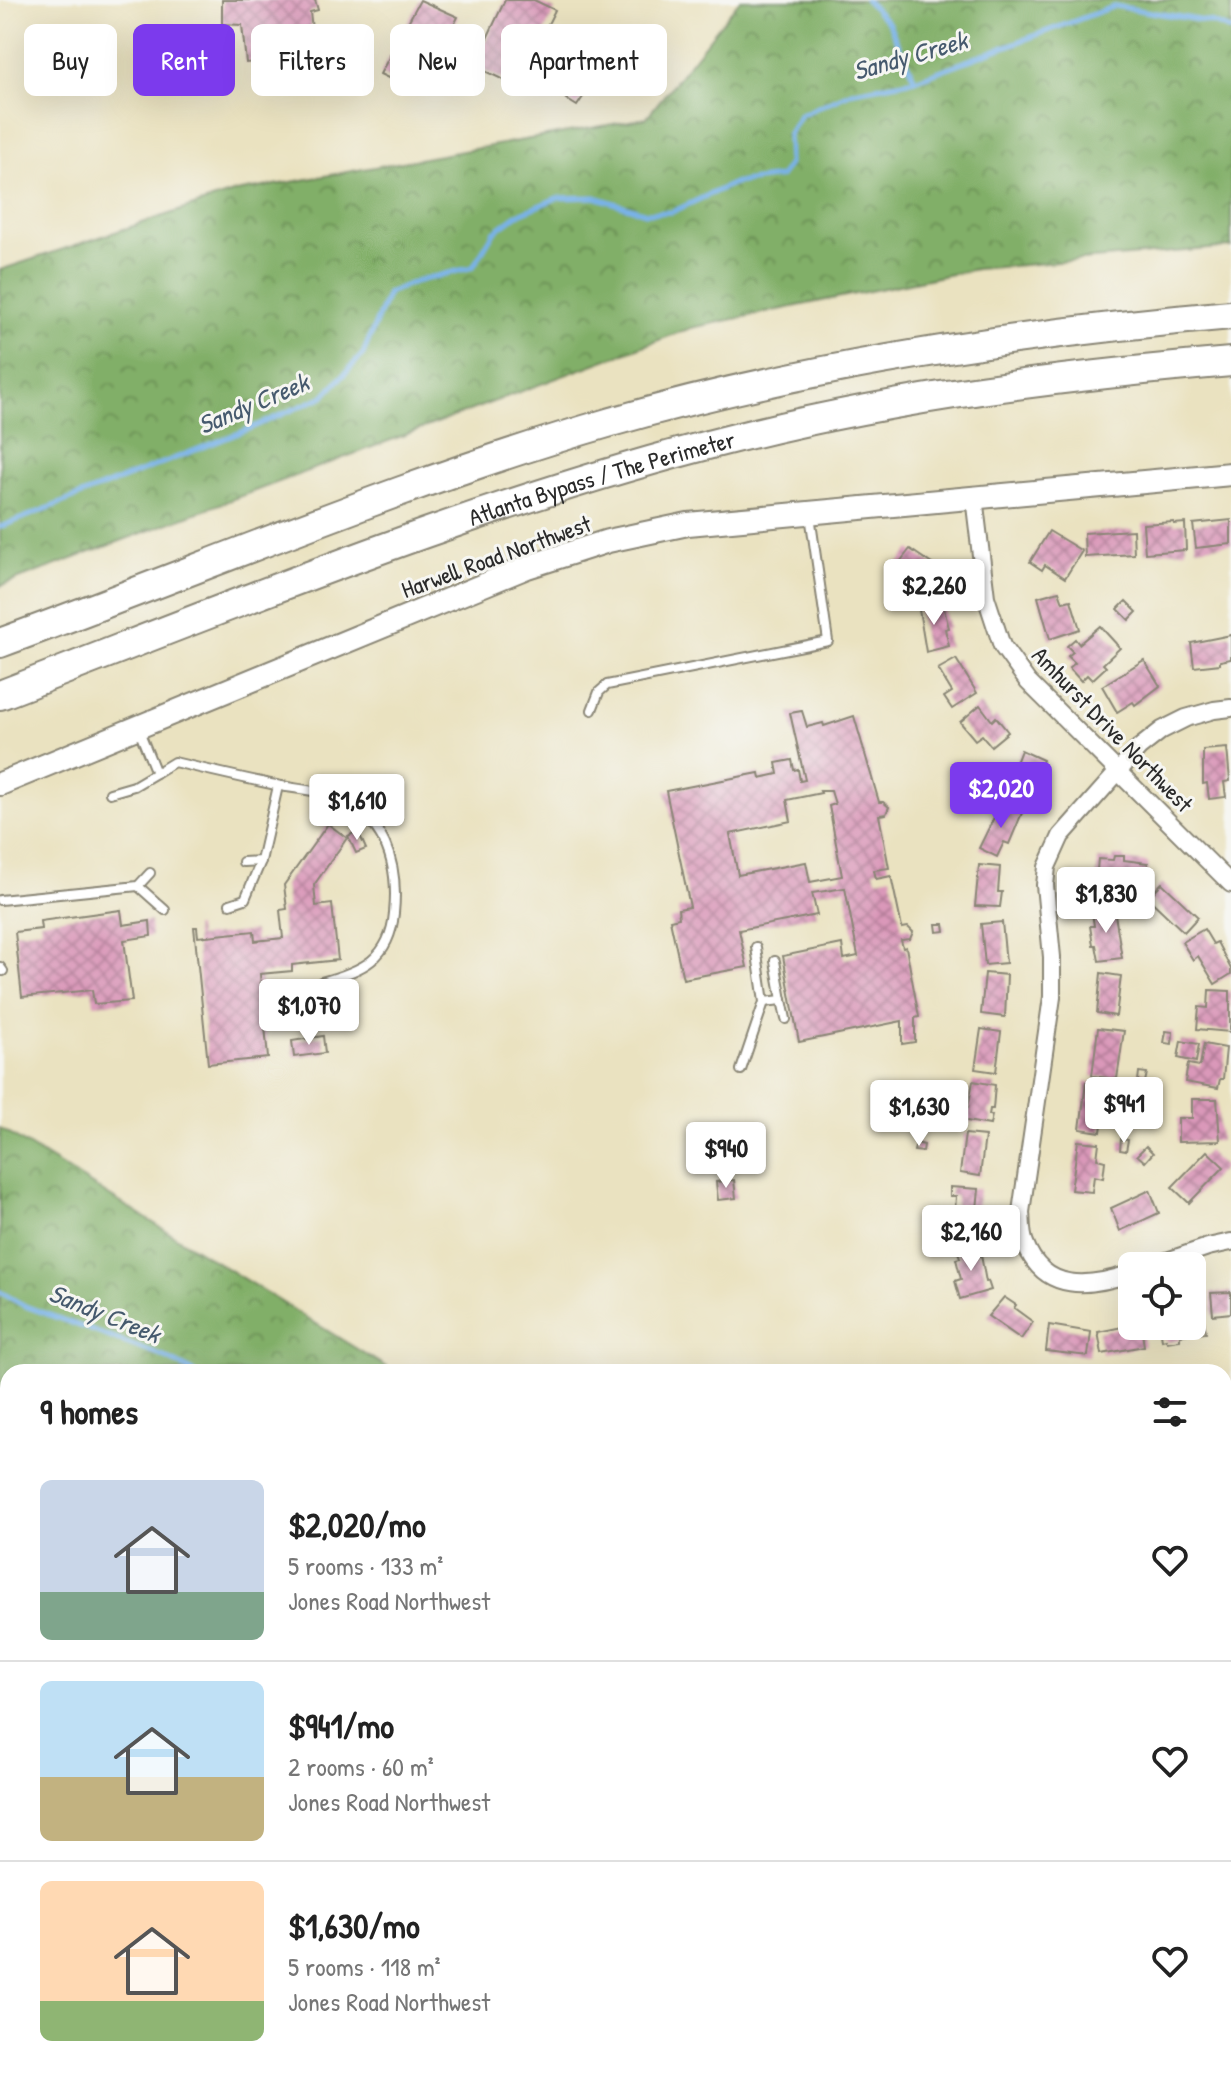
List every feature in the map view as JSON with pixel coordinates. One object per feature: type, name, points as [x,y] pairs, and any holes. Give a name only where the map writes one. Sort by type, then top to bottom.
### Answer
[{"type":"highway","name":"Atlanta Bypass / The Perimeter","points":[[0,643],[475,465],[611,422],[762,383],[954,347],[1231,315]]},
{"type":"highway","name":"Atlanta Bypass / The Perimeter","points":[[0,695],[448,524],[670,455],[833,416],[989,388],[1231,362]]},
{"type":"street","name":"Harwell Road Northwest","points":[[0,784],[527,567],[608,541],[688,524],[1231,474]]},
{"type":"street","name":"Amhurst Drive Northwest","points":[[974,497],[986,597],[1002,646],[1028,682],[1231,884]]},
{"type":"street","points":[[1118,1277],[1087,1285],[1067,1283],[1050,1275],[1035,1262],[1024,1241],[1021,1212],[1052,997],[1052,957],[1045,885],[1047,867],[1061,836],[1139,748],[1162,730],[1186,718],[1231,708]]},
{"type":"street","points":[[1193,1252],[1231,1242]]},
{"type":"lane","points":[[592,710],[599,692],[607,685],[828,641],[809,513]]},
{"type":"lane","points":[[138,727],[156,773]]},
{"type":"lane","points":[[110,793],[134,786],[174,762],[335,797],[370,820],[389,853],[397,884],[393,930],[381,953],[356,972],[321,982]]},
{"type":"lane","points":[[230,904],[245,899],[261,861],[278,786]]},
{"type":"lane","points":[[243,862],[261,861]]},
{"type":"lane","points":[[0,900],[138,886],[150,873]]},
{"type":"lane","points":[[138,886],[165,910]]},
{"type":"lane","points":[[741,1070],[764,1002],[756,947]]},
{"type":"lane","points":[[775,961],[786,1019]]},
{"type":"lane","points":[[764,1002],[782,1000]]},
{"type":"green space","points":[[740,0],[1231,0],[1231,247],[976,269],[691,328],[0,586],[0,270],[236,192],[646,118],[664,96],[667,96],[667,92]]},
{"type":"green space","points":[[0,1128],[381,1364],[0,1364]]},
{"type":"building","points":[[222,0],[315,0],[318,10],[310,12],[311,24],[251,24],[251,62],[246,63],[242,25],[222,24]]},
{"type":"building","points":[[420,0],[458,17],[454,24],[407,24]]},
{"type":"building","points":[[505,0],[534,0],[555,10],[548,24],[501,24],[501,79],[485,71],[485,43]]},
{"type":"building","points":[[390,56],[390,79],[380,74]]},
{"type":"building","points":[[568,96],[584,96],[577,106],[566,99]]},
{"type":"building","points":[[1231,520],[1231,544],[1196,548],[1193,524]]},
{"type":"building","points":[[1185,523],[1186,550],[1145,553],[1143,524]]},
{"type":"building","points":[[1133,530],[1134,554],[1085,557],[1084,533]]},
{"type":"building","points":[[1049,531],[1082,551],[1065,578],[1045,565],[1042,570],[1030,562]]},
{"type":"building","points":[[910,549],[939,569],[924,588],[896,567]]},
{"type":"building","points":[[1059,591],[1063,602],[1071,600],[1080,629],[1050,639],[1038,597]]},
{"type":"building","points":[[942,601],[949,628],[945,629],[949,646],[926,652],[919,610]]},
{"type":"building","points":[[1126,601],[1137,612],[1129,620],[1118,609]]},
{"type":"building","points":[[1100,626],[1120,648],[1092,680],[1087,675],[1081,681],[1069,668],[1075,663],[1068,656],[1073,652],[1067,646],[1075,639],[1079,644]]},
{"type":"building","points":[[1231,635],[1231,659],[1220,661],[1220,664],[1194,667],[1191,643]]},
{"type":"building","points":[[956,659],[977,693],[952,709],[944,697],[952,692],[938,669]]},
{"type":"building","points":[[1144,660],[1160,686],[1135,705],[1133,702],[1117,712],[1102,686]]},
{"type":"building","points":[[980,705],[992,721],[996,717],[1008,732],[991,746],[982,735],[975,740],[960,722]]},
{"type":"building","points":[[802,711],[807,727],[823,723],[824,726],[854,716],[879,802],[889,807],[886,814],[879,815],[889,868],[874,870],[876,879],[891,876],[902,928],[908,927],[913,932],[910,939],[901,940],[903,948],[906,947],[919,1017],[915,1018],[915,1042],[902,1044],[902,1021],[799,1042],[783,956],[842,944],[844,959],[858,956],[845,888],[812,893],[817,915],[739,930],[747,967],[683,979],[670,920],[679,918],[678,909],[690,907],[666,791],[759,773],[760,778],[778,774],[776,763],[792,760],[794,770],[798,769],[800,781],[805,780],[790,713]],"holes":[[[831,791],[835,804],[829,806],[842,876],[810,882],[806,862],[738,875],[730,834],[791,821],[787,800]]]},
{"type":"building","points":[[1227,748],[1230,781],[1224,782],[1226,797],[1209,799],[1207,783],[1203,784],[1203,750]]},
{"type":"building","points":[[1021,750],[1043,760],[1027,799],[1006,789]]},
{"type":"building","points":[[1001,803],[1022,813],[1009,844],[1004,842],[997,857],[979,848]]},
{"type":"building","points":[[328,824],[347,838],[314,885],[316,906],[332,904],[338,960],[292,965],[292,971],[260,974],[268,1058],[208,1064],[194,927],[197,927],[198,937],[254,931],[255,941],[283,938],[280,910],[287,909],[284,885]]},
{"type":"building","points":[[358,831],[366,849],[356,853],[348,836]]},
{"type":"building","points":[[1114,856],[1148,863],[1145,886],[1096,881],[1098,859],[1113,860]]},
{"type":"building","points":[[979,865],[1000,867],[1000,907],[975,906]]},
{"type":"building","points":[[1162,883],[1198,917],[1184,932],[1148,898]]},
{"type":"building","points":[[1114,908],[1122,958],[1099,961],[1090,926],[1094,926],[1092,912]]},
{"type":"building","points":[[121,910],[123,925],[150,921],[151,936],[124,940],[132,1001],[94,1004],[92,990],[22,997],[15,932],[41,929],[40,921]]},
{"type":"building","points":[[1002,922],[1006,963],[985,965],[981,924]]},
{"type":"building","points":[[936,924],[944,924],[945,931],[937,932]]},
{"type":"building","points":[[1204,929],[1213,944],[1217,942],[1231,969],[1231,974],[1215,984],[1198,956],[1193,960],[1182,942]]},
{"type":"building","points":[[985,973],[1007,975],[1005,1017],[981,1014]]},
{"type":"building","points":[[1101,973],[1121,976],[1116,1016],[1097,1013]]},
{"type":"building","points":[[1209,990],[1230,991],[1230,1032],[1197,1029],[1199,1007],[1208,1008]]},
{"type":"building","points":[[1098,1028],[1124,1031],[1117,1079],[1092,1076]]},
{"type":"building","points":[[981,1029],[1001,1032],[996,1072],[975,1069]]},
{"type":"building","points":[[1166,1031],[1173,1032],[1172,1044],[1164,1043]]},
{"type":"building","points":[[323,1036],[325,1053],[294,1057],[292,1041]]},
{"type":"building","points":[[1181,1041],[1199,1044],[1196,1062],[1178,1058]]},
{"type":"building","points":[[1204,1044],[1226,1048],[1223,1079],[1220,1079],[1218,1088],[1185,1082],[1188,1064],[1200,1066]]},
{"type":"building","points":[[1139,1072],[1147,1073],[1145,1082],[1138,1081]]},
{"type":"building","points":[[973,1081],[995,1085],[990,1125],[955,1119],[957,1105],[968,1107]]},
{"type":"building","points":[[1086,1082],[1107,1085],[1101,1132],[1080,1129]]},
{"type":"building","points":[[1192,1099],[1217,1099],[1220,1141],[1178,1142],[1178,1118],[1192,1118]]},
{"type":"building","points":[[965,1134],[985,1136],[980,1176],[960,1173]]},
{"type":"building","points":[[1121,1139],[1128,1140],[1126,1151],[1120,1150]]},
{"type":"building","points":[[1078,1141],[1099,1143],[1097,1159],[1105,1161],[1103,1178],[1094,1176],[1092,1192],[1071,1190]]},
{"type":"building","points":[[916,1143],[924,1145],[923,1152],[914,1151]]},
{"type":"building","points":[[1146,1146],[1153,1153],[1145,1162],[1137,1155]]},
{"type":"building","points":[[1207,1151],[1224,1167],[1189,1203],[1172,1187]]},
{"type":"building","points":[[734,1180],[736,1198],[718,1200],[716,1182]]},
{"type":"building","points":[[950,1187],[979,1189],[975,1229],[954,1227],[956,1196],[950,1196]]},
{"type":"building","points":[[1150,1190],[1159,1213],[1120,1231],[1111,1208]]},
{"type":"building","points":[[975,1243],[991,1290],[960,1299],[955,1281],[961,1279],[957,1248]]},
{"type":"building","points":[[1231,1292],[1231,1313],[1213,1315],[1211,1293]]},
{"type":"building","points":[[1004,1297],[1033,1322],[1021,1339],[988,1316]]},
{"type":"building","points":[[1049,1325],[1091,1332],[1088,1356],[1046,1351]]},
{"type":"building","points":[[1118,1328],[1118,1340],[1143,1340],[1144,1346],[1102,1354],[1098,1332]]},
{"type":"waterway","points":[[866,0],[889,24],[915,80]]},
{"type":"waterway","name":"Sandy Creek","points":[[0,527],[244,431],[324,396],[363,354],[388,293],[414,282],[473,267],[494,232],[517,215],[557,198],[595,197],[646,213],[672,212],[734,183],[780,177],[789,164],[788,135],[800,115],[854,91],[915,80],[1115,6],[1210,22],[1231,30]]},
{"type":"waterway","name":"Sandy Creek","points":[[0,1292],[25,1306],[178,1364]]}]
